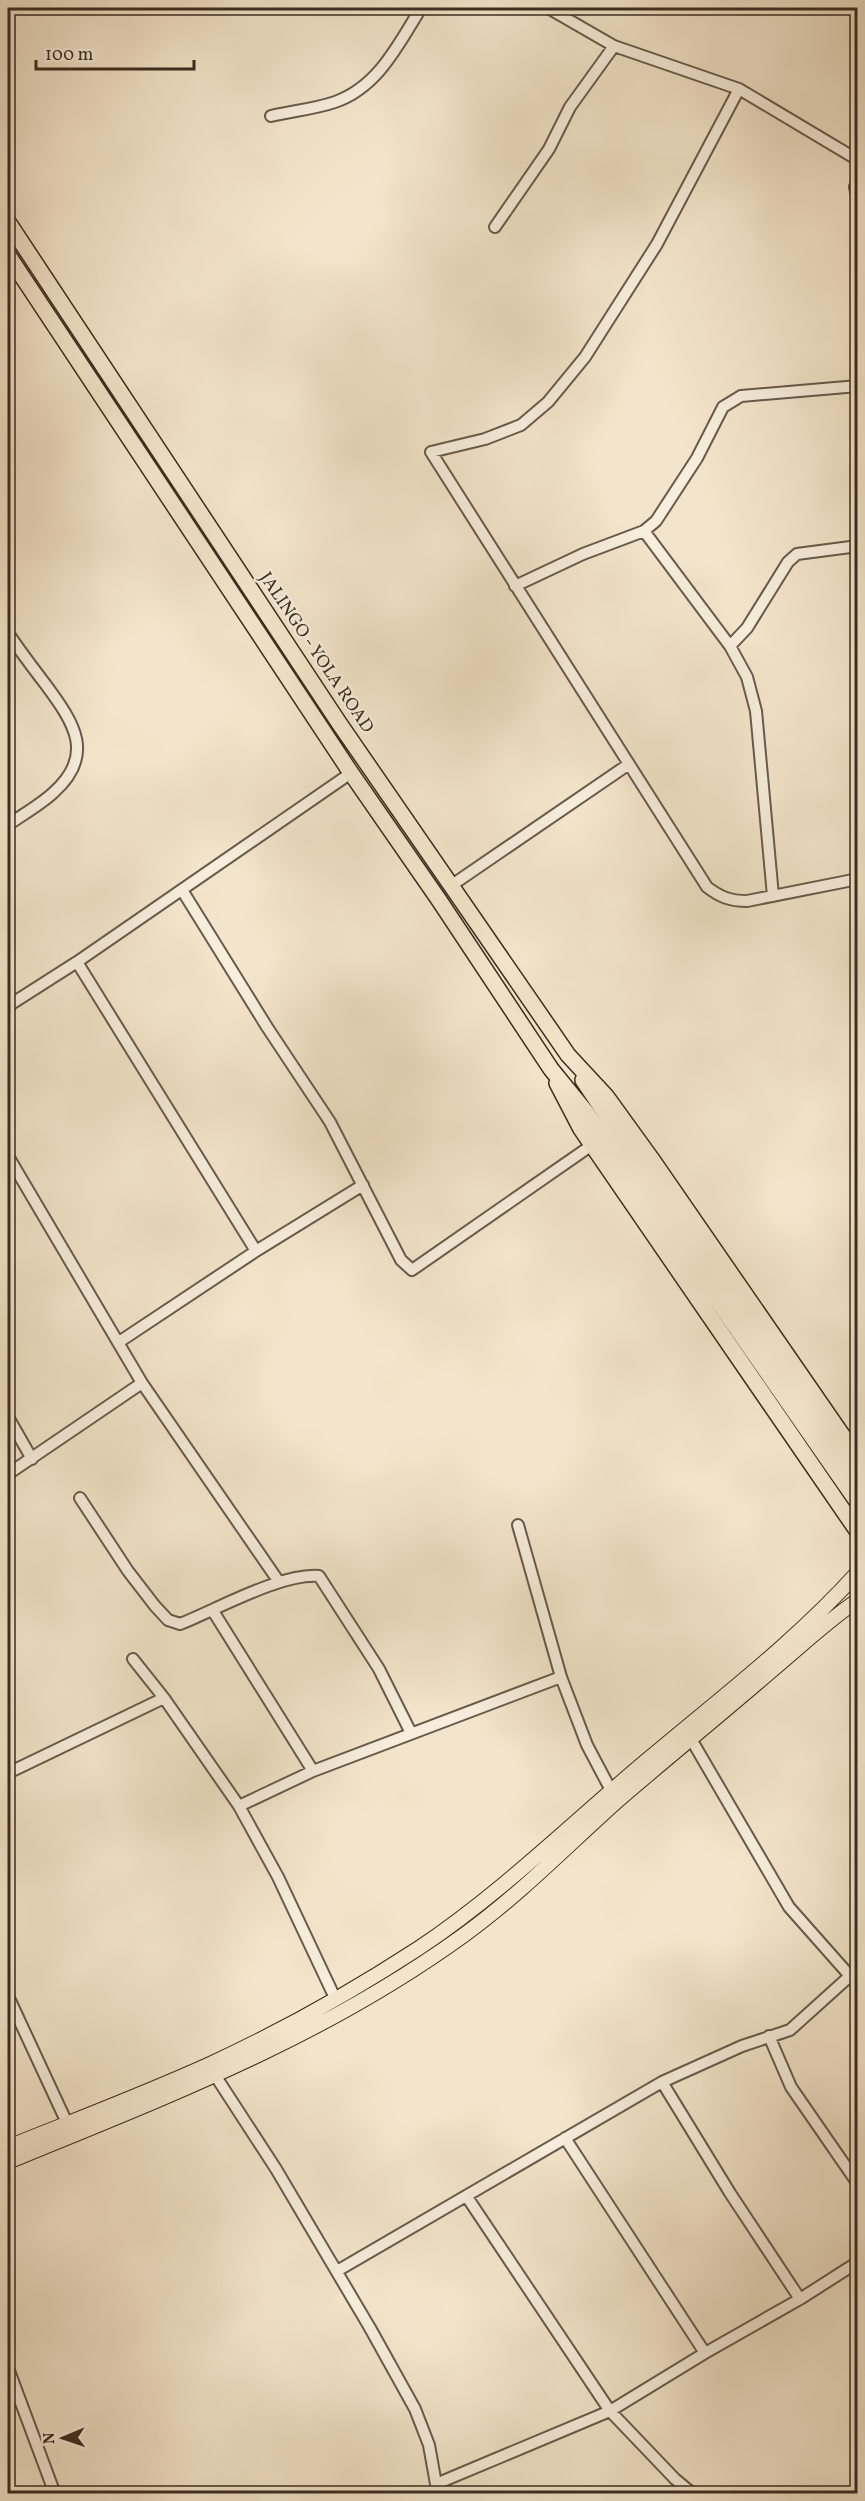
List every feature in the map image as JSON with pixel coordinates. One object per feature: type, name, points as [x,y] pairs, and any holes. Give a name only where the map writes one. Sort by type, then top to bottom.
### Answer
[{"type":"highway","name":"JALINGO - YOLA ROAD","points":[[8,222],[332,713],[568,1055],[606,1096],[858,1458]]},
{"type":"highway","points":[[8,255],[351,773],[440,900],[551,1069],[634,1170],[858,1480]]},
{"type":"highway","points":[[568,1055],[634,1170],[858,1503]]},
{"type":"highway","points":[[551,1069],[564,1098],[592,1145],[858,1532]]},
{"type":"main road","points":[[8,2147],[67,2123],[284,2044],[356,2005],[457,1940],[508,1899],[614,1796],[785,1642],[858,1572]]},
{"type":"main road","points":[[8,2162],[212,2071],[411,1953],[477,1907],[614,1796],[691,1739],[858,1600]]},
{"type":"street","points":[[271,116],[336,102],[371,82],[392,56],[421,8]]},
{"type":"street","points":[[548,8],[614,46],[739,89],[858,160]]},
{"type":"street","points":[[495,227],[549,149],[570,107],[614,46]]},
{"type":"street","points":[[739,89],[657,244],[585,357],[555,393],[521,425],[485,440],[431,452],[707,887],[719,896],[732,901],[773,896],[858,879]]},
{"type":"street","points":[[858,182],[855,187],[858,201]]},
{"type":"street","points":[[515,586],[583,554],[644,531],[656,521],[697,458],[723,407],[741,396],[858,386]]},
{"type":"street","points":[[644,531],[730,646],[747,677],[756,711],[773,896]]},
{"type":"street","points":[[730,646],[747,628],[788,562],[797,554],[858,546]]},
{"type":"street","points":[[8,633],[69,716],[78,738],[76,760],[70,774],[53,793],[8,825]]},
{"type":"street","points":[[452,885],[628,764]]},
{"type":"street","points":[[8,1005],[77,962],[351,773]]},
{"type":"street","points":[[182,890],[267,1027],[330,1122],[401,1260],[412,1270],[592,1145]]},
{"type":"street","points":[[77,962],[256,1251]]},
{"type":"street","points":[[8,1156],[142,1383],[279,1582]]},
{"type":"street","points":[[119,1341],[256,1251],[363,1185]]},
{"type":"street","points":[[8,1474],[142,1383]]},
{"type":"street","points":[[8,1417],[32,1458]]},
{"type":"street","points":[[80,1498],[128,1571],[168,1620],[180,1624],[279,1582],[303,1575],[319,1576],[379,1669],[411,1733]]},
{"type":"street","points":[[518,1525],[561,1677],[587,1745],[614,1796]]},
{"type":"street","points":[[213,1611],[313,1771]]},
{"type":"street","points":[[133,1659],[164,1698],[239,1806],[278,1877],[335,1998]]},
{"type":"street","points":[[239,1806],[313,1771],[561,1677]]},
{"type":"street","points":[[8,1773],[164,1698]]},
{"type":"street","points":[[691,1739],[789,1907],[858,1984]]},
{"type":"street","points":[[337,2271],[662,2082],[769,2036],[790,2030],[851,1975]]},
{"type":"street","points":[[8,1996],[67,2123]]},
{"type":"street","points":[[769,2036],[791,2087],[858,2184]]},
{"type":"street","points":[[212,2071],[276,2169],[416,2409],[429,2445],[436,2484],[610,2411],[800,2299],[858,2262]]},
{"type":"street","points":[[662,2082],[730,2193],[800,2299]]},
{"type":"street","points":[[565,2138],[705,2353]]},
{"type":"street","points":[[467,2197],[610,2411],[675,2480],[693,2493]]},
{"type":"street","points":[[8,2368],[56,2493]]}]
